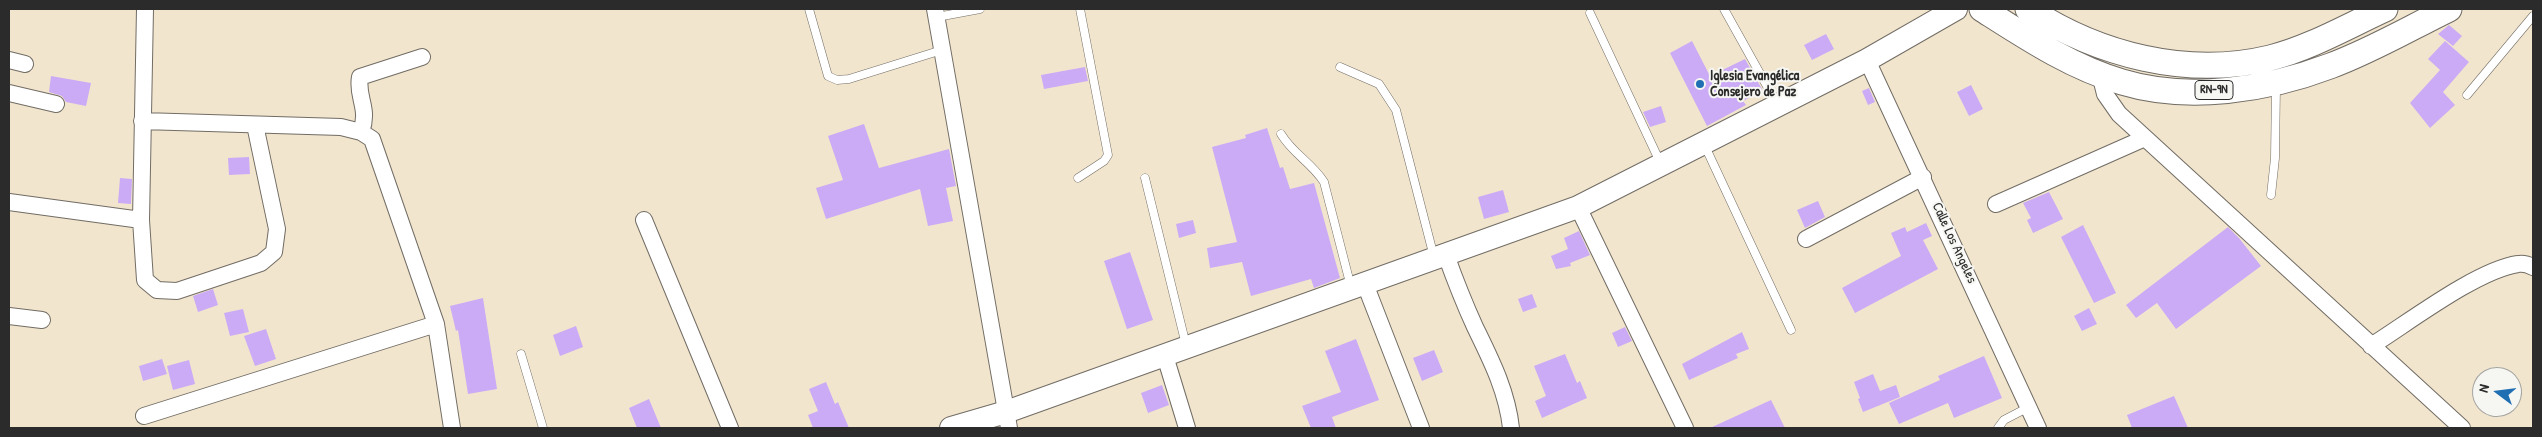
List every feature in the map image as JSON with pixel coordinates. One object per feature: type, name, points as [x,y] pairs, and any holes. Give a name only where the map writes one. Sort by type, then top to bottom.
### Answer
[{"type":"main road","name":"RN-9N","points":[[1982,9],[2048,50],[2100,74],[2122,82],[2154,89],[2205,91],[2276,81],[2331,66],[2449,9]]},
{"type":"main road","name":"RN-9N","points":[[2028,9],[2063,29],[2122,53],[2162,62],[2195,65],[2234,64],[2270,58],[2312,43],[2385,9]]},
{"type":"street","points":[[145,9],[141,220],[145,280],[158,290],[177,291],[261,263],[274,252],[277,228],[255,125]]},
{"type":"street","points":[[951,428],[1007,420],[1187,347],[1578,208],[1777,104],[1867,60],[1956,9]]},
{"type":"street","points":[[936,13],[1007,420]]},
{"type":"street","points":[[361,132],[365,115],[359,83],[360,77],[422,58]]},
{"type":"street","name":"Calle Los Angeles","points":[[1867,60],[1924,177],[2038,428]]},
{"type":"street","points":[[2100,74],[2110,104],[2462,428]]},
{"type":"street","points":[[9,93],[56,104]]},
{"type":"street","points":[[142,121],[341,127],[361,132],[372,140],[436,324],[452,428]]},
{"type":"street","points":[[1996,204],[2145,138]]},
{"type":"street","points":[[1806,239],[1924,177]]},
{"type":"street","points":[[9,202],[141,220]]},
{"type":"street","points":[[1578,208],[1685,428]]},
{"type":"street","points":[[644,220],[730,428]]},
{"type":"street","points":[[1440,257],[1460,294],[1498,378],[1508,404],[1511,428]]},
{"type":"street","points":[[2371,346],[2468,284],[2501,268],[2520,263],[2533,267]]},
{"type":"street","points":[[1358,286],[1421,428]]},
{"type":"street","points":[[9,316],[42,320]]},
{"type":"street","points":[[144,416],[436,324]]},
{"type":"street","points":[[1165,356],[1187,428]]},
{"type":"lane","points":[[809,9],[828,76],[837,80],[849,79],[942,50]]},
{"type":"lane","points":[[936,13],[980,9]]},
{"type":"lane","points":[[1078,178],[1104,161],[1108,155],[1080,9]]},
{"type":"lane","points":[[1724,9],[1777,104]]},
{"type":"lane","points":[[1590,13],[1660,164]]},
{"type":"lane","points":[[2467,95],[2533,16]]},
{"type":"lane","points":[[1340,67],[1379,84],[1396,110],[1440,257]]},
{"type":"lane","points":[[2271,195],[2275,158],[2276,81]]},
{"type":"lane","points":[[1281,134],[1290,149],[1316,169],[1324,182],[1358,286]]},
{"type":"lane","points":[[1704,142],[1791,330]]},
{"type":"lane","points":[[1145,178],[1187,347]]},
{"type":"lane","points":[[520,354],[543,428]]},
{"type":"lane","points":[[1998,428],[2004,420],[2029,407]]},
{"type":"building","points":[[2449,25],[2462,36],[2453,46],[2438,34]]},
{"type":"building","points":[[1826,34],[1834,49],[1812,60],[1804,45]]},
{"type":"building","points":[[1692,41],[1710,76],[1745,59],[1763,91],[1743,101],[1746,105],[1707,126],[1670,53]]},
{"type":"building","points":[[2445,41],[2469,62],[2443,92],[2455,105],[2430,128],[2410,103],[2440,70],[2428,59]]},
{"type":"building","points":[[1085,67],[1088,81],[1044,89],[1041,75]]},
{"type":"building","points":[[51,76],[91,83],[86,106],[66,102],[62,96],[49,92]]},
{"type":"building","points":[[1971,85],[1983,109],[1969,116],[1957,92]]},
{"type":"building","points":[[1869,88],[1875,102],[1868,105],[1862,91]]},
{"type":"building","points":[[1661,106],[1666,122],[1650,127],[1643,112]]},
{"type":"building","points":[[864,124],[879,168],[949,149],[956,186],[946,188],[953,221],[928,226],[920,189],[826,219],[816,188],[843,180],[828,136]]},
{"type":"building","points":[[1267,128],[1280,168],[1283,167],[1290,189],[1314,183],[1340,278],[1314,288],[1311,279],[1251,296],[1242,262],[1210,268],[1207,248],[1237,242],[1212,147],[1246,138],[1245,135]]},
{"type":"building","points":[[249,157],[250,174],[229,175],[228,158]]},
{"type":"building","points":[[120,178],[132,179],[131,204],[118,203]]},
{"type":"building","points":[[1503,190],[1509,212],[1484,219],[1478,197]]},
{"type":"building","points":[[2049,192],[2063,219],[2033,233],[2027,220],[2031,218],[2023,203]]},
{"type":"building","points":[[1818,201],[1825,217],[1805,228],[1797,210]]},
{"type":"building","points":[[1193,220],[1196,233],[1179,238],[1176,224]]},
{"type":"building","points":[[1926,223],[1932,236],[1923,240],[1938,269],[1855,313],[1842,288],[1901,256],[1891,233],[1905,227],[1907,232]]},
{"type":"building","points":[[2083,225],[2116,293],[2094,303],[2061,237]]},
{"type":"building","points":[[2228,227],[2261,266],[2176,329],[2157,303],[2136,318],[2126,305]]},
{"type":"building","points":[[1579,231],[1590,255],[1570,263],[1571,266],[1556,269],[1551,256],[1568,249],[1564,238]]},
{"type":"building","points":[[1130,252],[1153,320],[1127,329],[1104,261]]},
{"type":"building","points":[[213,289],[218,305],[198,312],[193,296]]},
{"type":"building","points":[[1532,294],[1537,307],[1523,312],[1518,299]]},
{"type":"building","points":[[483,298],[497,389],[468,394],[458,330],[456,331],[450,306]]},
{"type":"building","points":[[2089,308],[2097,324],[2082,331],[2074,316]]},
{"type":"building","points":[[243,309],[249,332],[230,336],[224,313]]},
{"type":"building","points":[[576,326],[583,347],[560,356],[553,335]]},
{"type":"building","points":[[1625,327],[1632,341],[1618,347],[1612,333]]},
{"type":"building","points":[[266,329],[276,359],[255,366],[244,336]]},
{"type":"building","points":[[1742,332],[1749,349],[1736,354],[1738,358],[1689,380],[1682,364]]},
{"type":"building","points":[[1356,339],[1379,400],[1332,417],[1336,428],[1311,428],[1302,406],[1341,392],[1325,351]]},
{"type":"building","points":[[1434,350],[1443,372],[1422,381],[1413,358]]},
{"type":"building","points":[[1565,354],[1577,383],[1580,381],[1587,398],[1542,418],[1535,401],[1546,396],[1534,366]]},
{"type":"building","points":[[1984,356],[2002,398],[1954,418],[1948,403],[1899,424],[1889,403],[1940,380],[1938,376]]},
{"type":"building","points":[[162,359],[167,374],[143,381],[139,366]]},
{"type":"building","points":[[189,360],[195,384],[173,390],[167,366]]},
{"type":"building","points":[[1873,374],[1880,391],[1896,385],[1900,397],[1863,412],[1854,382]]},
{"type":"building","points":[[826,382],[835,404],[838,402],[849,428],[813,428],[808,415],[818,411],[809,389]]},
{"type":"building","points":[[1162,385],[1169,405],[1148,413],[1141,393]]},
{"type":"building","points":[[2174,396],[2188,428],[2132,428],[2127,415]]},
{"type":"building","points":[[649,399],[661,428],[637,428],[629,408]]},
{"type":"building","points":[[1771,400],[1785,428],[1710,428]]},
{"type":"place","name":"Iglesia Evangélica Consejero de Paz","points":[[1700,84]]}]
